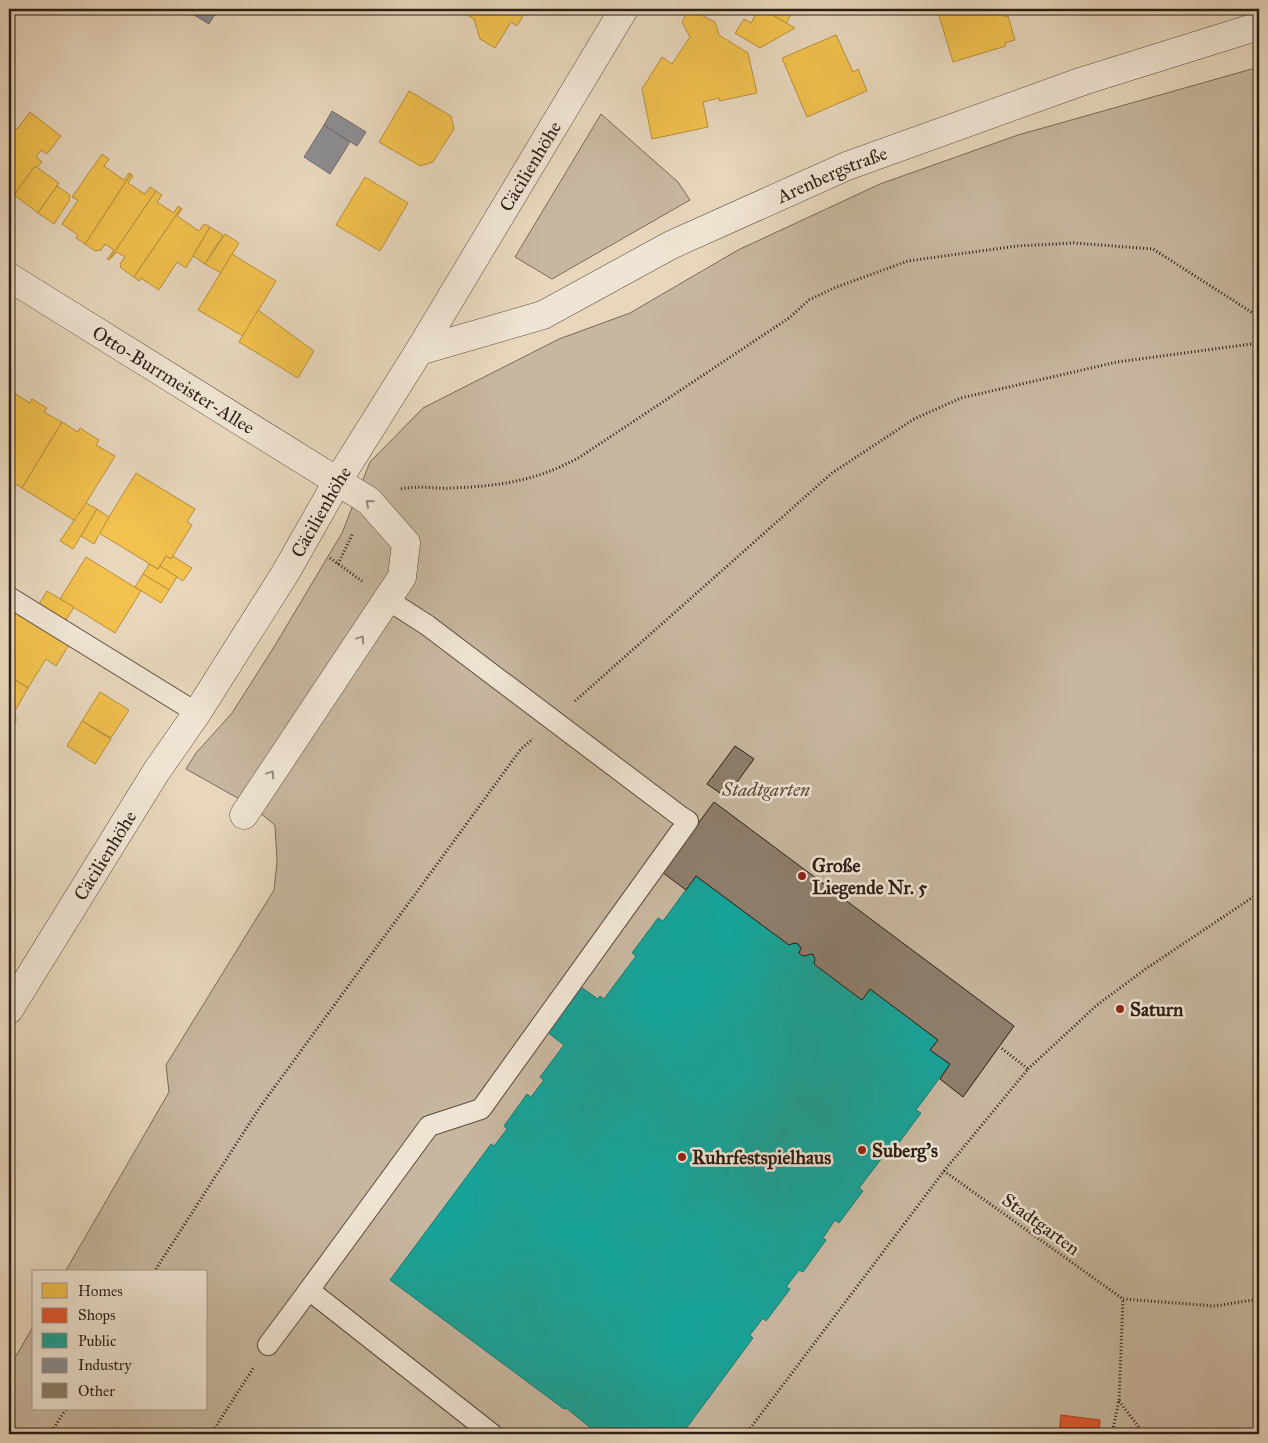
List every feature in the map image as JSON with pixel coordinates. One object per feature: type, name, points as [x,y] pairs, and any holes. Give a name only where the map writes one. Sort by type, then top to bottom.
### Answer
[{"type":"street","name":"Cäcilienhöhe","points":[[12,998],[156,772],[197,714],[286,572],[337,482],[419,351],[624,9]]},
{"type":"street","name":"Arenbergstraße","points":[[419,351],[543,315],[671,245],[848,166],[1083,81],[1259,26]]},
{"type":"street","name":"Otto-Burrmeister-Allee","points":[[9,277],[369,501],[406,543],[402,577],[244,815]]},
{"type":"lane","points":[[9,596],[197,714]]},
{"type":"lane","points":[[268,1345],[429,1126],[481,1109],[688,821],[426,625],[388,600]]},
{"type":"lane","points":[[309,1290],[492,1434]]},
{"type":"path","points":[[369,501],[403,488],[450,488],[523,481],[554,471],[580,457],[789,318],[809,300],[834,288],[908,261],[1017,246],[1074,243],[1154,249],[1259,317]]},
{"type":"path","points":[[573,703],[832,473],[914,419],[961,398],[1118,362],[1259,343]]},
{"type":"path","points":[[155,1270],[260,1106],[516,757],[536,736]]},
{"type":"path","points":[[746,1434],[944,1171],[1028,1069],[1097,1005],[1147,968],[1259,893]]},
{"type":"path","points":[[1000,1047],[1028,1069]]},
{"type":"path","name":"Stadtgarten","points":[[944,1171],[1123,1299]]},
{"type":"path","points":[[1112,1434],[1119,1400],[1123,1299],[1215,1306],[1259,1299]]},
{"type":"path","points":[[211,1434],[268,1345]]},
{"type":"path","points":[[1119,1400],[1144,1434]]},
{"type":"path","points":[[50,1434],[65,1410]]},
{"type":"green space","name":"Stadtgarten","points":[[1259,67],[1259,1434],[9,1434],[9,1368],[32,1328],[32,1410],[208,1410],[208,1270],[66,1270],[169,1092],[166,1065],[274,890],[277,862],[275,825],[250,805],[186,769],[196,753],[232,713],[274,647],[342,533],[370,462],[423,408],[559,339],[630,313],[738,250],[880,184],[1018,135]]},
{"type":"green space","points":[[601,114],[678,182],[690,200],[552,279],[515,257]]},
{"type":"building: Homes","points":[[457,9],[527,9],[517,26],[511,22],[495,48],[480,39],[474,19]]},
{"type":"building: Homes","points":[[689,9],[715,22],[719,35],[748,53],[757,93],[719,101],[719,98],[703,102],[708,127],[652,139],[642,89],[662,57],[672,64],[690,37],[682,22]]},
{"type":"building: Homes","points":[[759,9],[763,9],[795,28],[760,48],[735,33],[744,19],[751,23]]},
{"type":"building: Homes","points":[[763,9],[795,9],[786,23]]},
{"type":"building: Homes","points":[[937,9],[1003,9],[1005,17],[1008,16],[1015,40],[1005,43],[1006,46],[953,62]]},
{"type":"building: Homes","points":[[836,35],[853,72],[858,69],[867,91],[807,117],[782,58]]},
{"type":"building: Homes","points":[[409,91],[451,116],[454,129],[433,162],[420,166],[379,142]]},
{"type":"building: Homes","points":[[30,112],[61,136],[47,154],[41,150],[36,157],[42,162],[37,168],[35,166],[16,193],[9,187],[9,123],[17,129]]},
{"type":"building: Homes","points":[[102,154],[109,159],[104,166],[124,180],[129,173],[131,174],[85,244],[76,238],[78,235],[62,224],[78,200],[72,197]]},
{"type":"building: Homes","points":[[35,166],[59,183],[38,213],[14,195]]},
{"type":"building: Homes","points":[[131,174],[133,176],[128,183],[145,194],[150,187],[156,191],[109,260],[107,259],[114,250],[105,244],[101,250],[95,251],[85,244]]},
{"type":"building: Homes","points":[[365,177],[408,203],[380,251],[336,225]]},
{"type":"building: Homes","points":[[57,186],[70,195],[69,201],[54,224],[38,213]]},
{"type":"building: Homes","points":[[156,191],[162,195],[157,202],[174,213],[178,206],[181,208],[134,277],[121,268],[120,264],[125,257],[117,252],[109,260]]},
{"type":"building: Homes","points":[[181,208],[177,216],[199,231],[204,224],[210,227],[186,268],[177,262],[159,290],[141,278],[139,281],[134,277]]},
{"type":"building: Homes","points":[[210,227],[223,235],[205,264],[193,256]]},
{"type":"building: Homes","points":[[225,234],[239,243],[221,273],[205,264]]},
{"type":"building: Homes","points":[[232,254],[276,281],[243,336],[198,310]]},
{"type":"building: Homes","points":[[258,310],[314,351],[298,378],[239,342]]},
{"type":"building: Homes","points":[[14,393],[30,403],[32,399],[47,408],[44,412],[62,422],[22,488],[9,480],[9,402]]},
{"type":"building: Homes","points":[[62,422],[78,432],[80,428],[99,440],[96,445],[115,456],[75,521],[22,488]]},
{"type":"building: Homes","points":[[136,473],[195,509],[187,522],[192,525],[173,556],[171,559],[166,556],[158,569],[99,533]]},
{"type":"building: Homes","points":[[86,503],[97,509],[73,549],[60,541]]},
{"type":"building: Homes","points":[[97,509],[109,517],[94,544],[81,536]]},
{"type":"building: Homes","points":[[166,556],[171,559],[173,556],[192,568],[183,581],[160,566]]},
{"type":"building: Homes","points":[[86,557],[141,591],[115,633],[60,599]]},
{"type":"building: Homes","points":[[149,564],[158,569],[160,566],[177,577],[169,590],[143,574]]},
{"type":"building: Homes","points":[[143,574],[169,590],[161,603],[135,587]]},
{"type":"building: Homes","points":[[47,591],[74,607],[66,620],[39,604]]},
{"type":"building: Homes","points":[[9,610],[16,611],[70,643],[56,666],[46,659],[28,688],[9,676]]},
{"type":"building: Homes","points":[[9,676],[28,688],[15,711],[16,721],[9,734]]},
{"type":"building: Homes","points":[[100,692],[129,710],[111,738],[82,721]]},
{"type":"building: Homes","points":[[82,721],[111,739],[95,764],[67,746]]},
{"type":"building: Shops","points":[[1061,1415],[1100,1420],[1099,1434],[1059,1434]]},
{"type":"building: Public","name":"Ruhrfestspielhaus","points":[[696,876],[789,945],[798,944],[801,948],[799,953],[803,956],[813,954],[814,964],[862,1000],[870,989],[938,1040],[930,1050],[950,1064],[916,1110],[921,1113],[895,1148],[892,1145],[859,1188],[863,1191],[839,1223],[835,1220],[823,1238],[826,1240],[803,1272],[799,1270],[786,1287],[790,1289],[766,1321],[763,1318],[750,1335],[753,1338],[682,1434],[598,1434],[566,1408],[564,1409],[390,1280],[491,1144],[494,1146],[507,1129],[504,1126],[527,1094],[531,1097],[544,1080],[540,1077],[564,1045],[547,1032],[581,987],[598,999],[600,996],[604,999],[636,956],[632,953],[658,918],[663,921]]},
{"type":"building: Industry","points":[[184,9],[218,9],[209,24]]},
{"type":"building: Industry","points":[[332,111],[366,132],[357,146],[324,125]]},
{"type":"building: Industry","points":[[324,125],[350,142],[330,174],[304,157]]},
{"type":"building: Other","points":[[735,746],[754,759],[726,797],[707,784]]},
{"type":"building: Other","points":[[714,802],[1014,1026],[963,1097],[940,1079],[950,1064],[930,1050],[938,1040],[870,989],[862,1000],[814,964],[813,954],[803,956],[799,953],[801,948],[798,944],[789,945],[696,876],[686,890],[662,872]]},
{"type":"place","name":"Große Liegende Nr. 5","points":[[802,876]]},
{"type":"place","name":"Saturn","points":[[1120,1009]]},
{"type":"place","name":"Suberg's","points":[[862,1150]]},
{"type":"place","name":"Ruhrfestspielhaus","points":[[682,1157]]}]
